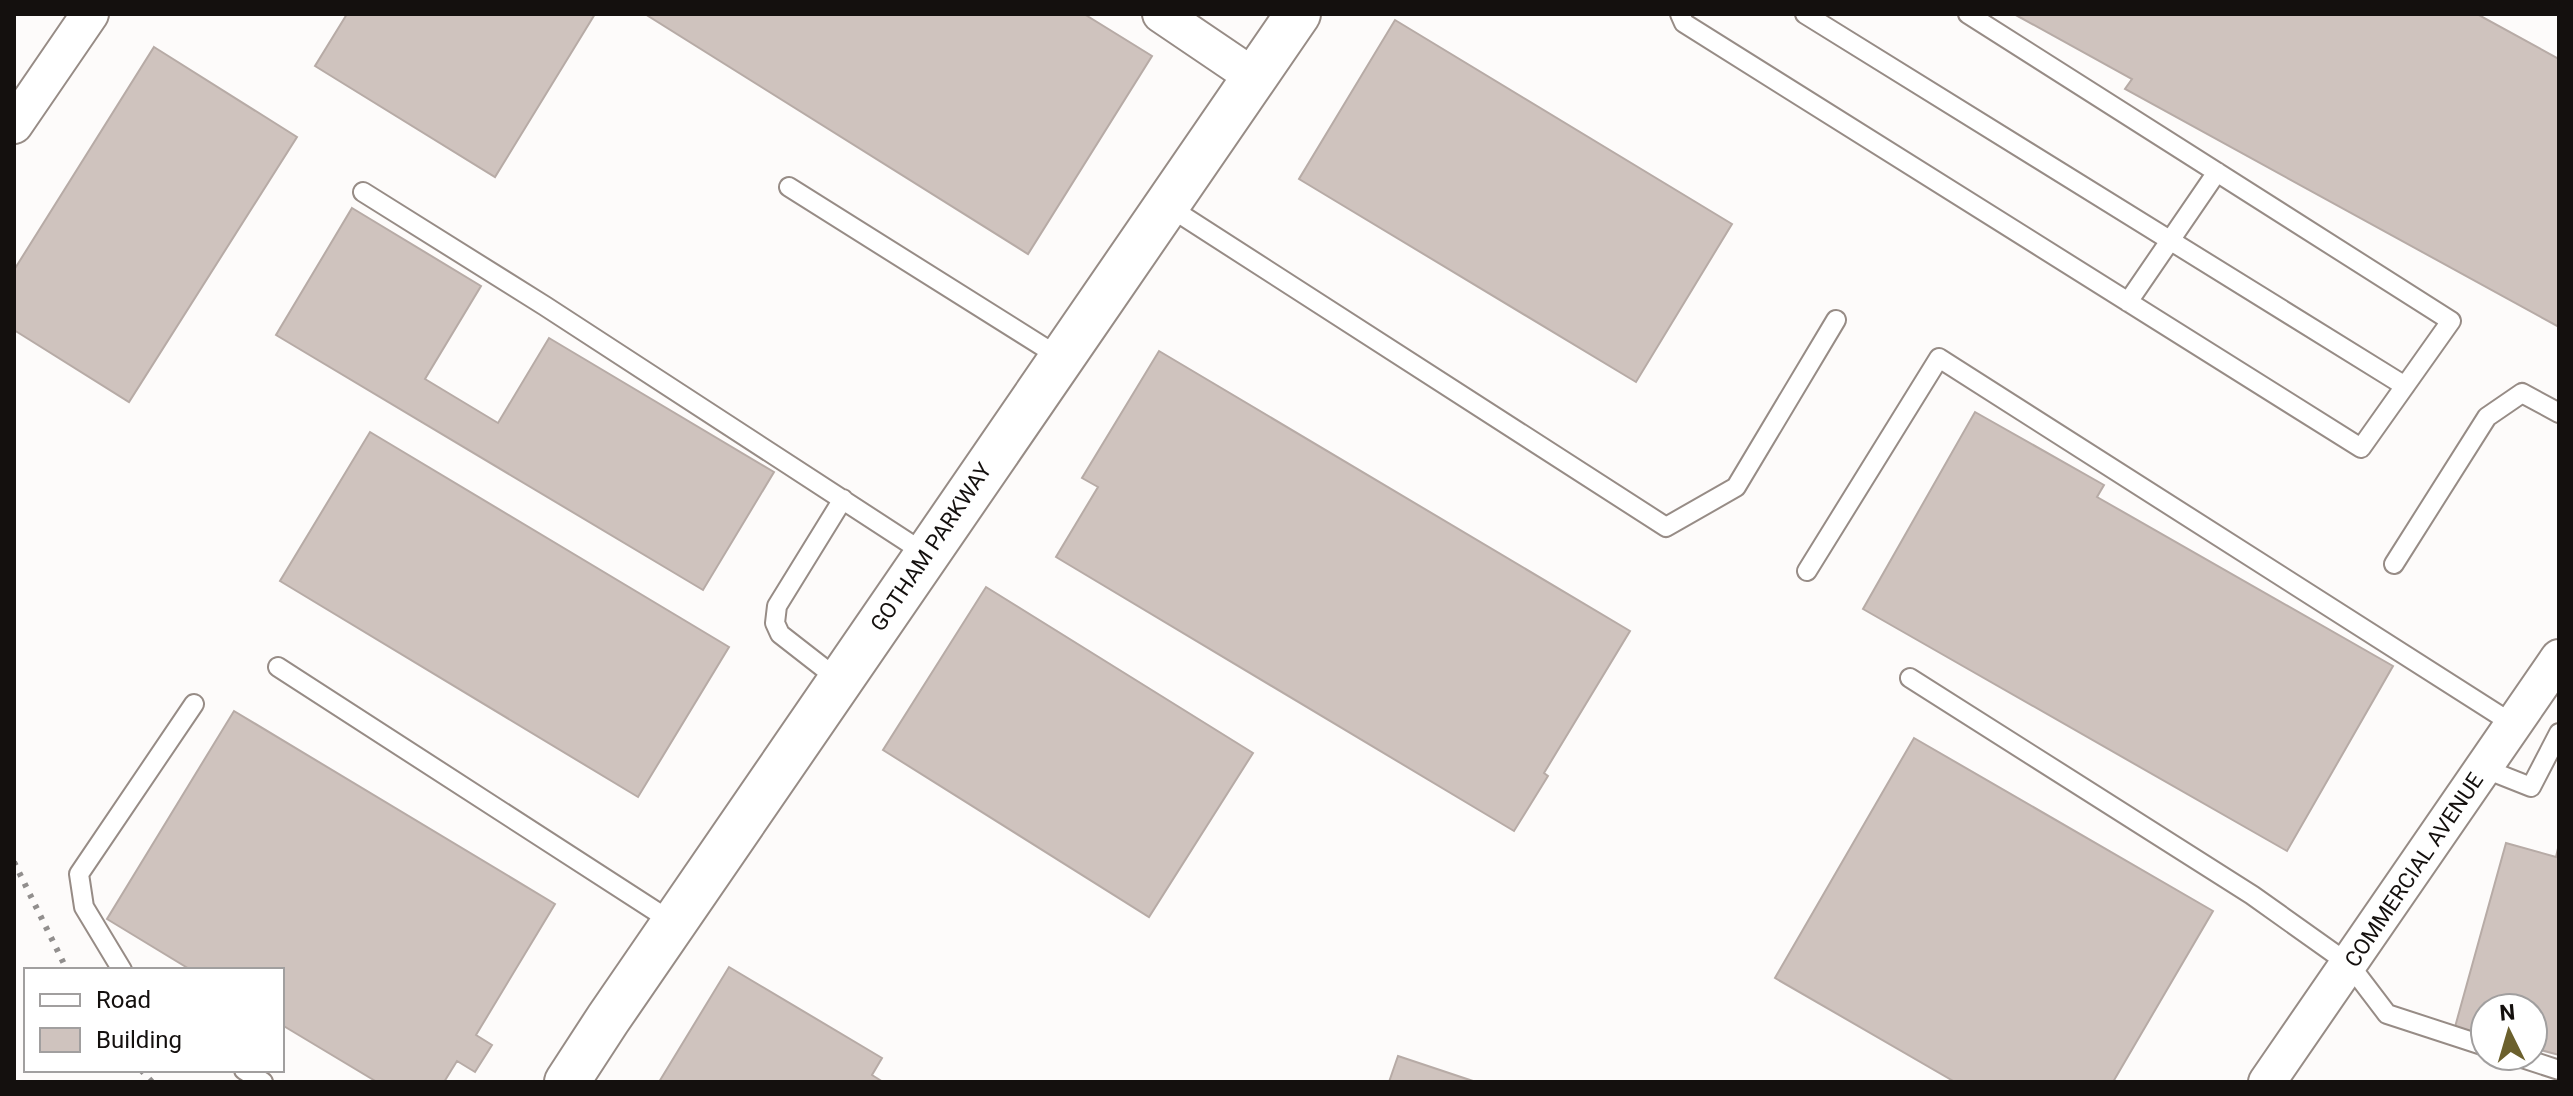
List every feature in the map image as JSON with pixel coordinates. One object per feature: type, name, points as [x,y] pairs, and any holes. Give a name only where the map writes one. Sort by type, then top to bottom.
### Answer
[{"type":"street","points":[[14,125],[90,14]]},
{"type":"street","points":[[1161,14],[1254,77]]},
{"type":"street","name":"GOTHAM PARKWAY","points":[[567,1082],[839,680],[1298,14]]},
{"type":"street","name":"COMMERCIAL AVENUE","points":[[2267,1082],[2559,658]]},
{"type":"lane","points":[[1680,14],[1684,23],[2361,448],[2451,321],[1968,14]]},
{"type":"lane","points":[[1805,14],[2405,386]]},
{"type":"lane","points":[[2128,302],[2217,172]]},
{"type":"lane","points":[[789,187],[1061,358]]},
{"type":"lane","points":[[363,192],[926,554]]},
{"type":"lane","points":[[1166,205],[1666,527],[1736,487],[1836,320]]},
{"type":"lane","points":[[1807,571],[1939,358],[2513,724]]},
{"type":"lane","points":[[2394,564],[2487,417],[2522,393],[2559,413]]},
{"type":"lane","points":[[839,680],[780,634],[775,623],[777,606],[843,499]]},
{"type":"lane","points":[[278,667],[674,923]]},
{"type":"lane","points":[[1910,678],[2252,895],[2349,964],[2387,1014],[2469,1041]]},
{"type":"lane","points":[[121,968],[84,907],[79,874],[194,704]]},
{"type":"lane","points":[[2483,768],[2531,787],[2559,733]]},
{"type":"building","points":[[347,14],[595,14],[495,177],[315,66]]},
{"type":"building","points":[[645,14],[1084,14],[1152,56],[1028,254]]},
{"type":"building","points":[[2014,14],[2477,14],[2559,59],[2559,327],[2125,89],[2132,79]]},
{"type":"building","points":[[1395,20],[1732,224],[1636,382],[1299,179]]},
{"type":"building","points":[[154,47],[297,137],[129,402],[14,330],[14,270]]},
{"type":"building","points":[[352,208],[481,286],[425,379],[498,423],[549,338],[774,472],[703,590],[276,335]]},
{"type":"building","points":[[1159,351],[1630,631],[1544,773],[1548,776],[1514,831],[1056,557],[1098,487],[1082,478]]},
{"type":"building","points":[[1975,412],[2104,485],[2097,497],[2393,666],[2287,851],[1863,609]]},
{"type":"building","points":[[370,432],[729,647],[638,797],[280,581]]},
{"type":"building","points":[[986,587],[1253,753],[1149,917],[883,750]]},
{"type":"building","points":[[234,711],[555,904],[476,1035],[492,1045],[475,1072],[457,1061],[444,1082],[377,1082],[284,1026],[284,968],[188,968],[107,919]]},
{"type":"building","points":[[1914,738],[2213,911],[2113,1082],[1955,1082],[1775,978]]},
{"type":"building","points":[[2506,843],[2556,857],[2559,844],[2559,1055],[2549,1052],[2549,992],[2469,992],[2469,1031],[2455,1027]]},
{"type":"building","points":[[729,967],[882,1058],[872,1075],[883,1082],[659,1082]]},
{"type":"building","points":[[1398,1056],[1476,1082],[1389,1082]]},
{"type":"railway","points":[[14,862],[66,968]]},
{"type":"railway","points":[[143,1072],[152,1082]]}]
